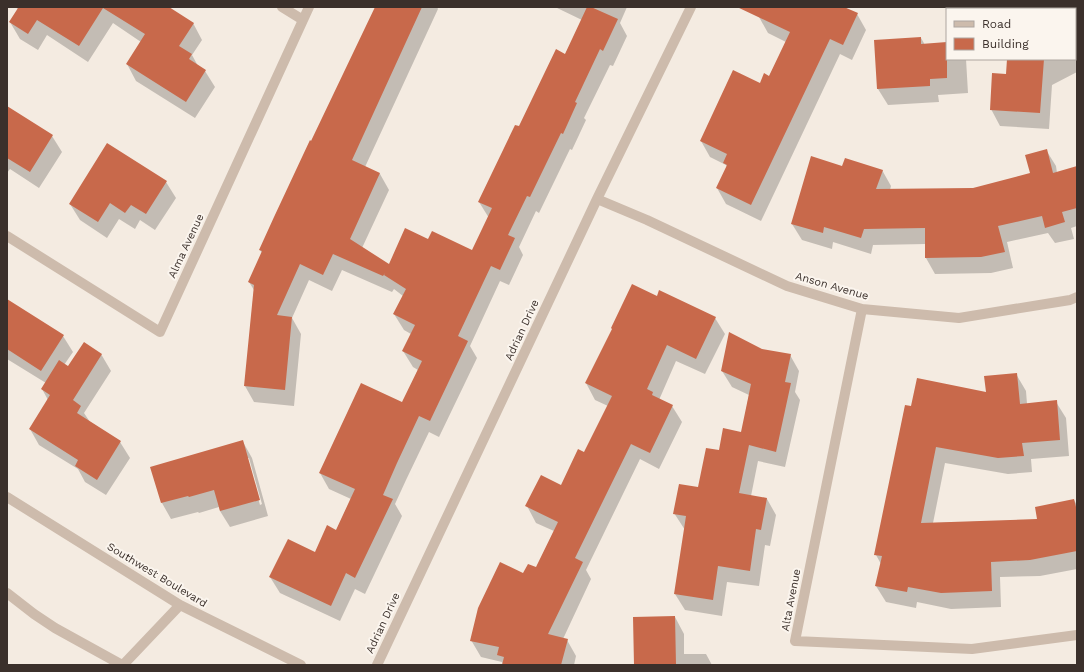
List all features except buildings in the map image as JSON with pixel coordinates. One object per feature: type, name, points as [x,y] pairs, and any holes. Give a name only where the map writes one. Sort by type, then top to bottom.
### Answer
[{"type":"street","points":[[282,7],[303,20]]},
{"type":"street","name":"Alma Avenue","points":[[7,236],[160,332],[309,7]]},
{"type":"street","name":"Adrian Drive","points":[[377,665],[597,199],[691,7]]},
{"type":"street","name":"Anson Avenue","points":[[597,199],[647,220],[787,286],[862,309],[959,318],[1070,300],[1077,297]]},
{"type":"street","name":"Alta Avenue","points":[[862,309],[795,641],[972,649],[1077,635]]},
{"type":"street","name":"Southwest Boulevard","points":[[7,497],[180,605],[301,665]]},
{"type":"street","points":[[7,593],[55,628],[122,665],[180,605]]}]
